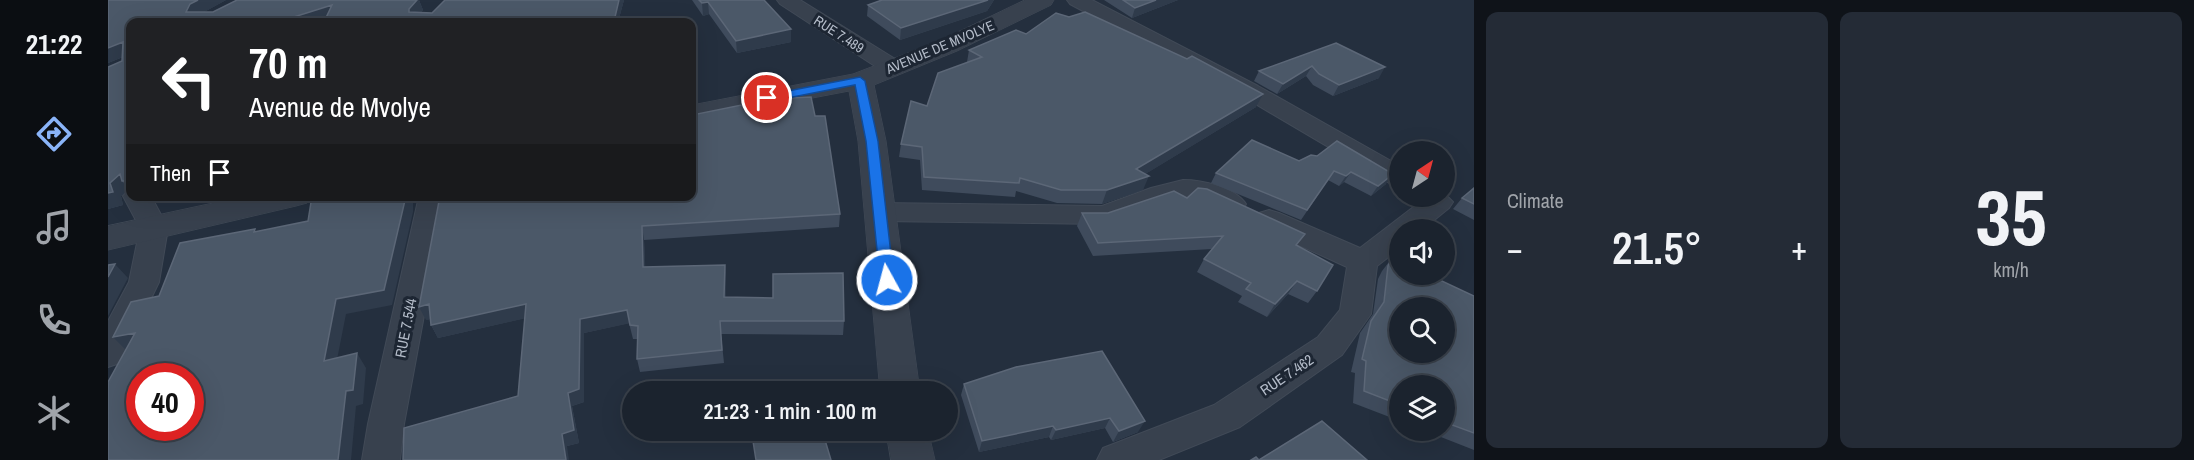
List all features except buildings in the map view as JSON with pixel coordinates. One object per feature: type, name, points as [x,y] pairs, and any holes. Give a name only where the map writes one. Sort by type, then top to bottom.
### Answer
[{"type":"street","name":"RUE 7.489","points":[[787,0],[891,67]]},
{"type":"street","name":"AVENUE DE MVOLYE","points":[[696,111],[860,81],[948,46],[1043,0]]},
{"type":"street","points":[[1077,0],[1251,91],[1389,172]]},
{"type":"street","points":[[860,81],[871,130],[899,381]]},
{"type":"street","points":[[879,213],[1102,215],[1121,211],[1179,189],[1191,189],[1211,194],[1363,262],[1389,241]]},
{"type":"street","points":[[108,353],[144,282],[154,228],[140,201]]},
{"type":"street","points":[[108,238],[274,201]]},
{"type":"street","name":"RUE 7.544","points":[[381,460],[386,424],[433,201]]},
{"type":"street","points":[[1417,219],[1433,207]]},
{"type":"street","name":"RUE 7.462","points":[[1116,460],[1227,416],[1330,346],[1355,314],[1363,262]]},
{"type":"street","points":[[909,441],[913,460]]},
{"type":"route","points":[[767,98],[860,81],[869,118],[887,280]]}]
